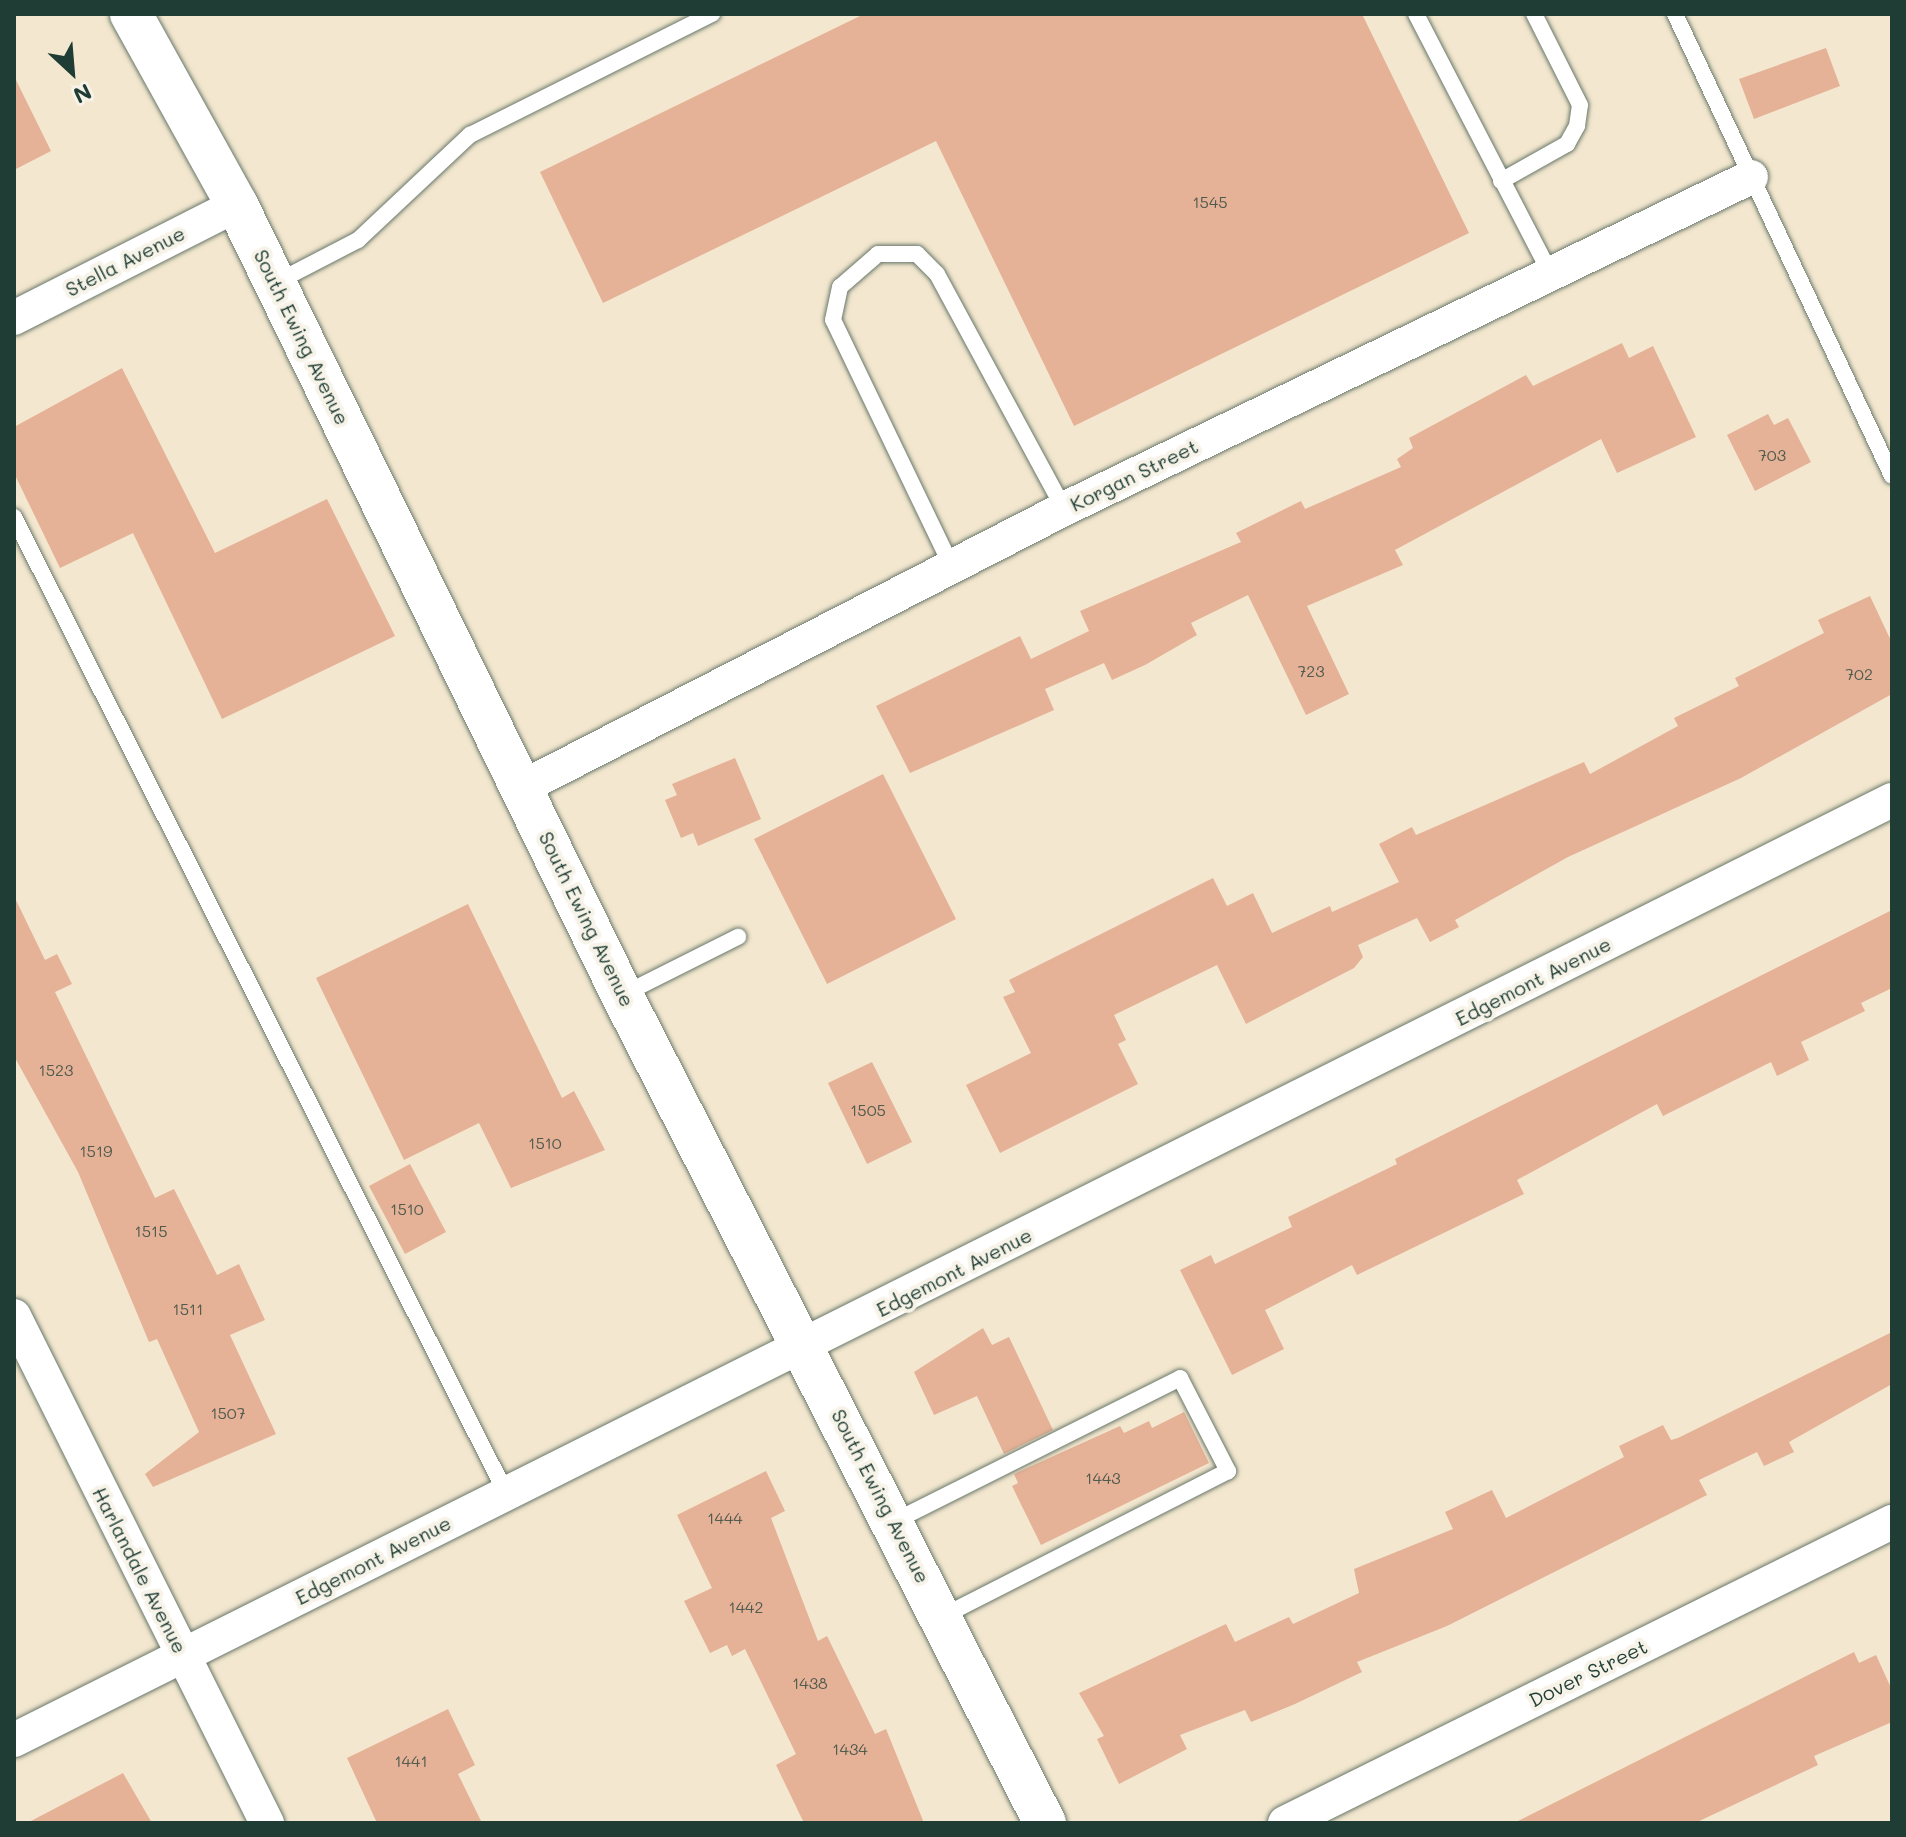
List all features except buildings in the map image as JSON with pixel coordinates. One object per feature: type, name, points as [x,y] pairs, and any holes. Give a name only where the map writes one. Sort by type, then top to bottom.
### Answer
[{"type":"street","name":"South Ewing Avenue","points":[[131,14],[237,205],[622,995],[895,1521],[1045,1823]]},
{"type":"street","name":"Korgan Street","points":[[523,787],[1064,509],[1751,177]]},
{"type":"street","name":"Stella Avenue","points":[[14,318],[237,205]]},
{"type":"street","name":"Edgemont Avenue","points":[[14,1740],[1892,800]]},
{"type":"street","name":"Harlandale Avenue","points":[[14,1316],[267,1823]]},
{"type":"street","name":"Dover Street","points":[[1285,1823],[1892,1522]]},
{"type":"lane","points":[[276,283],[358,240],[470,135],[712,14]]},
{"type":"lane","points":[[1416,14],[1550,272]]},
{"type":"lane","points":[[1501,181],[1567,144],[1577,126],[1580,105],[1534,14]]},
{"type":"lane","points":[[1675,14],[1892,476]]},
{"type":"lane","points":[[952,567],[833,320],[840,287],[878,254],[917,254],[937,274],[1064,509]]},
{"type":"lane","points":[[14,517],[506,1493]]},
{"type":"lane","points":[[622,995],[738,937]]},
{"type":"lane","points":[[895,1521],[1180,1378],[1228,1471],[941,1617]]}]
